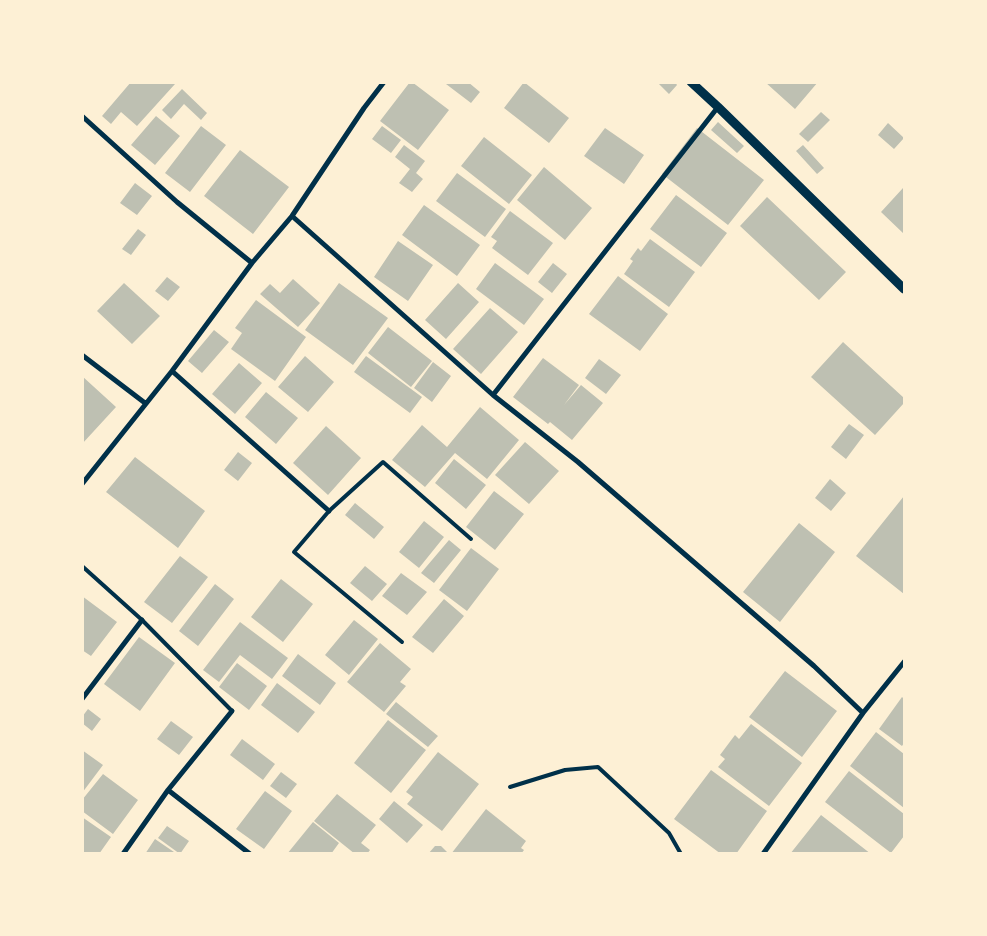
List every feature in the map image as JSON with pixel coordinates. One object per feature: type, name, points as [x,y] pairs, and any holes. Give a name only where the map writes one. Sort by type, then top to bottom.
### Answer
[{"type":"street","points":[[82,484],[172,371],[252,263],[292,216],[364,108],[384,82]]},
{"type":"street","points":[[691,82],[904,289]]},
{"type":"street","points":[[494,395],[718,107]]},
{"type":"street","points":[[82,116],[177,202],[252,263]]},
{"type":"street","points":[[292,216],[494,395],[578,462],[814,666],[863,713]]},
{"type":"street","points":[[82,355],[145,403]]},
{"type":"street","points":[[172,371],[330,511]]},
{"type":"street","points":[[82,699],[142,620]]},
{"type":"street","points":[[763,854],[863,713],[904,662]]},
{"type":"street","points":[[123,854],[168,790],[232,711]]},
{"type":"street","points":[[168,790],[250,854]]},
{"type":"lane","points":[[402,642],[294,552],[330,511],[383,462],[471,539]]},
{"type":"lane","points":[[82,566],[142,620],[232,711]]},
{"type":"lane","points":[[510,787],[565,770],[598,767],[668,833],[681,854]]},
{"type":"building","points":[[131,82],[173,82],[175,84],[137,126],[121,112],[111,124],[102,116]]},
{"type":"building","points":[[410,82],[449,110],[418,150],[380,121]]},
{"type":"building","points":[[448,82],[468,82],[480,92],[471,103],[446,84]]},
{"type":"building","points":[[524,82],[569,118],[549,143],[504,108]]},
{"type":"building","points":[[657,82],[675,82],[677,85],[669,94]]},
{"type":"building","points":[[765,82],[818,82],[795,109]]},
{"type":"building","points":[[182,89],[207,113],[201,120],[184,104],[171,119],[162,110]]},
{"type":"building","points":[[821,112],[830,120],[808,142],[799,134]]},
{"type":"building","points":[[156,116],[180,136],[155,165],[131,145]]},
{"type":"building","points":[[718,122],[744,146],[737,153],[711,130]]},
{"type":"building","points":[[888,123],[904,138],[894,149],[878,135]]},
{"type":"building","points":[[201,126],[226,145],[190,192],[165,173]]},
{"type":"building","points":[[382,126],[401,140],[391,153],[372,139]]},
{"type":"building","points":[[605,128],[644,155],[624,184],[584,156]]},
{"type":"building","points":[[697,128],[764,180],[728,225],[662,174]]},
{"type":"building","points":[[484,137],[532,175],[509,204],[461,166]]},
{"type":"building","points":[[404,145],[425,161],[416,173],[423,179],[412,192],[399,183],[410,169],[395,157]]},
{"type":"building","points":[[803,145],[824,168],[817,174],[796,151]]},
{"type":"building","points":[[240,150],[289,187],[253,234],[204,196]]},
{"type":"building","points":[[544,167],[592,208],[565,240],[517,200]]},
{"type":"building","points":[[457,173],[506,209],[485,237],[436,201]]},
{"type":"building","points":[[135,183],[152,196],[137,215],[120,203]]},
{"type":"building","points":[[904,189],[904,234],[881,212]]},
{"type":"building","points":[[676,195],[727,233],[701,267],[650,229]]},
{"type":"building","points":[[767,197],[846,272],[819,300],[740,226]]},
{"type":"building","points":[[424,205],[480,245],[457,276],[402,235]]},
{"type":"building","points":[[510,211],[553,243],[528,275],[492,248],[497,241],[491,237]]},
{"type":"building","points":[[138,229],[146,235],[131,255],[122,249]]},
{"type":"building","points":[[650,239],[695,272],[669,307],[624,274],[633,261],[630,259],[638,248],[641,251]]},
{"type":"building","points":[[398,241],[433,265],[408,301],[374,277]]},
{"type":"building","points":[[495,263],[544,299],[524,325],[476,289]]},
{"type":"building","points":[[553,263],[567,274],[552,293],[538,282]]},
{"type":"building","points":[[618,276],[668,314],[640,351],[589,314]]},
{"type":"building","points":[[167,277],[180,287],[168,301],[155,291]]},
{"type":"building","points":[[293,279],[320,303],[298,327],[260,294],[270,284],[280,293]]},
{"type":"building","points":[[124,283],[160,316],[132,344],[97,311]]},
{"type":"building","points":[[339,283],[388,318],[353,365],[305,330]]},
{"type":"building","points":[[458,283],[479,302],[446,339],[425,320]]},
{"type":"building","points":[[256,300],[306,337],[275,381],[231,349],[242,333],[235,328]]},
{"type":"building","points":[[490,308],[518,332],[481,374],[453,349]]},
{"type":"building","points":[[388,327],[432,361],[411,387],[368,353]]},
{"type":"building","points":[[214,330],[229,342],[202,373],[188,361]]},
{"type":"building","points":[[843,342],[904,398],[904,403],[875,435],[811,377]]},
{"type":"building","points":[[305,356],[334,382],[308,412],[278,387]]},
{"type":"building","points":[[366,356],[422,397],[410,413],[354,372]]},
{"type":"building","points":[[543,358],[579,385],[564,405],[581,385],[603,403],[572,440],[550,422],[548,424],[513,397]]},
{"type":"building","points":[[599,359],[621,375],[606,394],[585,378]]},
{"type":"building","points":[[433,362],[451,376],[432,402],[414,388]]},
{"type":"building","points":[[239,363],[262,383],[235,414],[212,394]]},
{"type":"building","points":[[82,376],[116,407],[82,444]]},
{"type":"building","points":[[266,392],[298,418],[276,444],[245,417]]},
{"type":"building","points":[[480,407],[519,440],[487,479],[455,453],[425,487],[392,460],[422,425],[447,447]]},
{"type":"building","points":[[849,424],[864,435],[846,459],[831,447]]},
{"type":"building","points":[[326,426],[361,458],[328,495],[293,463]]},
{"type":"building","points":[[525,442],[559,471],[529,504],[495,475]]},
{"type":"building","points":[[238,452],[252,463],[238,481],[224,470]]},
{"type":"building","points":[[135,457],[205,511],[178,548],[106,492]]},
{"type":"building","points":[[454,459],[486,485],[466,509],[435,483]]},
{"type":"building","points":[[830,479],[846,493],[831,511],[815,498]]},
{"type":"building","points":[[494,491],[524,514],[495,550],[466,527]]},
{"type":"building","points":[[904,496],[904,594],[856,556]]},
{"type":"building","points":[[355,503],[384,527],[374,539],[345,515]]},
{"type":"building","points":[[424,521],[444,537],[419,568],[399,552]]},
{"type":"building","points":[[799,523],[835,552],[780,622],[743,592]]},
{"type":"building","points":[[449,540],[461,550],[434,583],[421,573]]},
{"type":"building","points":[[471,548],[499,569],[467,611],[439,590]]},
{"type":"building","points":[[180,556],[208,577],[172,623],[144,602]]},
{"type":"building","points":[[365,566],[387,584],[372,601],[350,583]]},
{"type":"building","points":[[401,573],[427,592],[407,615],[382,596]]},
{"type":"building","points":[[281,579],[313,604],[283,642],[251,617]]},
{"type":"building","points":[[215,584],[234,599],[198,646],[179,631]]},
{"type":"building","points":[[82,596],[117,622],[91,656],[82,650]]},
{"type":"building","points":[[444,599],[464,616],[433,653],[412,637]]},
{"type":"building","points":[[354,620],[378,639],[349,675],[325,655]]},
{"type":"building","points":[[240,622],[288,658],[272,679],[240,655],[219,682],[203,670]]},
{"type":"building","points":[[139,637],[175,663],[140,711],[104,684]]},
{"type":"building","points":[[380,643],[411,669],[400,682],[406,686],[384,712],[347,682]]},
{"type":"building","points":[[298,654],[336,683],[320,705],[282,676]]},
{"type":"building","points":[[237,663],[267,686],[249,710],[219,687]]},
{"type":"building","points":[[785,671],[837,711],[802,757],[749,717]]},
{"type":"building","points":[[277,683],[315,712],[298,733],[261,705]]},
{"type":"building","points":[[902,697],[904,699],[904,743],[902,746],[879,729]]},
{"type":"building","points":[[396,702],[438,736],[428,747],[386,714]]},
{"type":"building","points":[[88,709],[101,719],[92,731],[82,723],[82,717]]},
{"type":"building","points":[[388,720],[426,750],[391,793],[354,763]]},
{"type":"building","points":[[171,721],[193,737],[179,755],[157,739]]},
{"type":"building","points":[[751,724],[802,763],[769,806],[718,767],[725,759],[720,755],[735,735],[739,739]]},
{"type":"building","points":[[876,732],[904,754],[904,808],[850,766]]},
{"type":"building","points":[[242,739],[275,764],[263,780],[230,755]]},
{"type":"building","points":[[82,750],[103,765],[82,793]]},
{"type":"building","points":[[438,752],[479,784],[442,831],[407,804],[413,797],[406,792]]},
{"type":"building","points":[[711,770],[767,811],[736,854],[721,854],[674,819]]},
{"type":"building","points":[[849,771],[904,814],[904,836],[891,853],[825,802]]},
{"type":"building","points":[[281,772],[297,784],[286,798],[270,786]]},
{"type":"building","points":[[103,774],[138,800],[113,834],[82,811],[82,800]]},
{"type":"building","points":[[265,791],[292,811],[264,849],[236,829]]},
{"type":"building","points":[[337,794],[376,825],[361,843],[370,850],[367,854],[355,854],[314,821]]},
{"type":"building","points":[[394,801],[423,825],[407,843],[379,819]]},
{"type":"building","points":[[486,809],[526,841],[521,848],[524,850],[521,854],[451,854]]},
{"type":"building","points":[[821,815],[871,854],[790,854]]},
{"type":"building","points":[[82,817],[111,837],[99,854],[82,854]]},
{"type":"building","points":[[313,822],[339,843],[331,854],[287,854]]},
{"type":"building","points":[[167,826],[189,841],[180,854],[158,838]]},
{"type":"building","points":[[155,839],[174,852],[173,854],[145,854]]},
{"type":"building","points":[[435,846],[441,846],[449,854],[428,854]]}]
